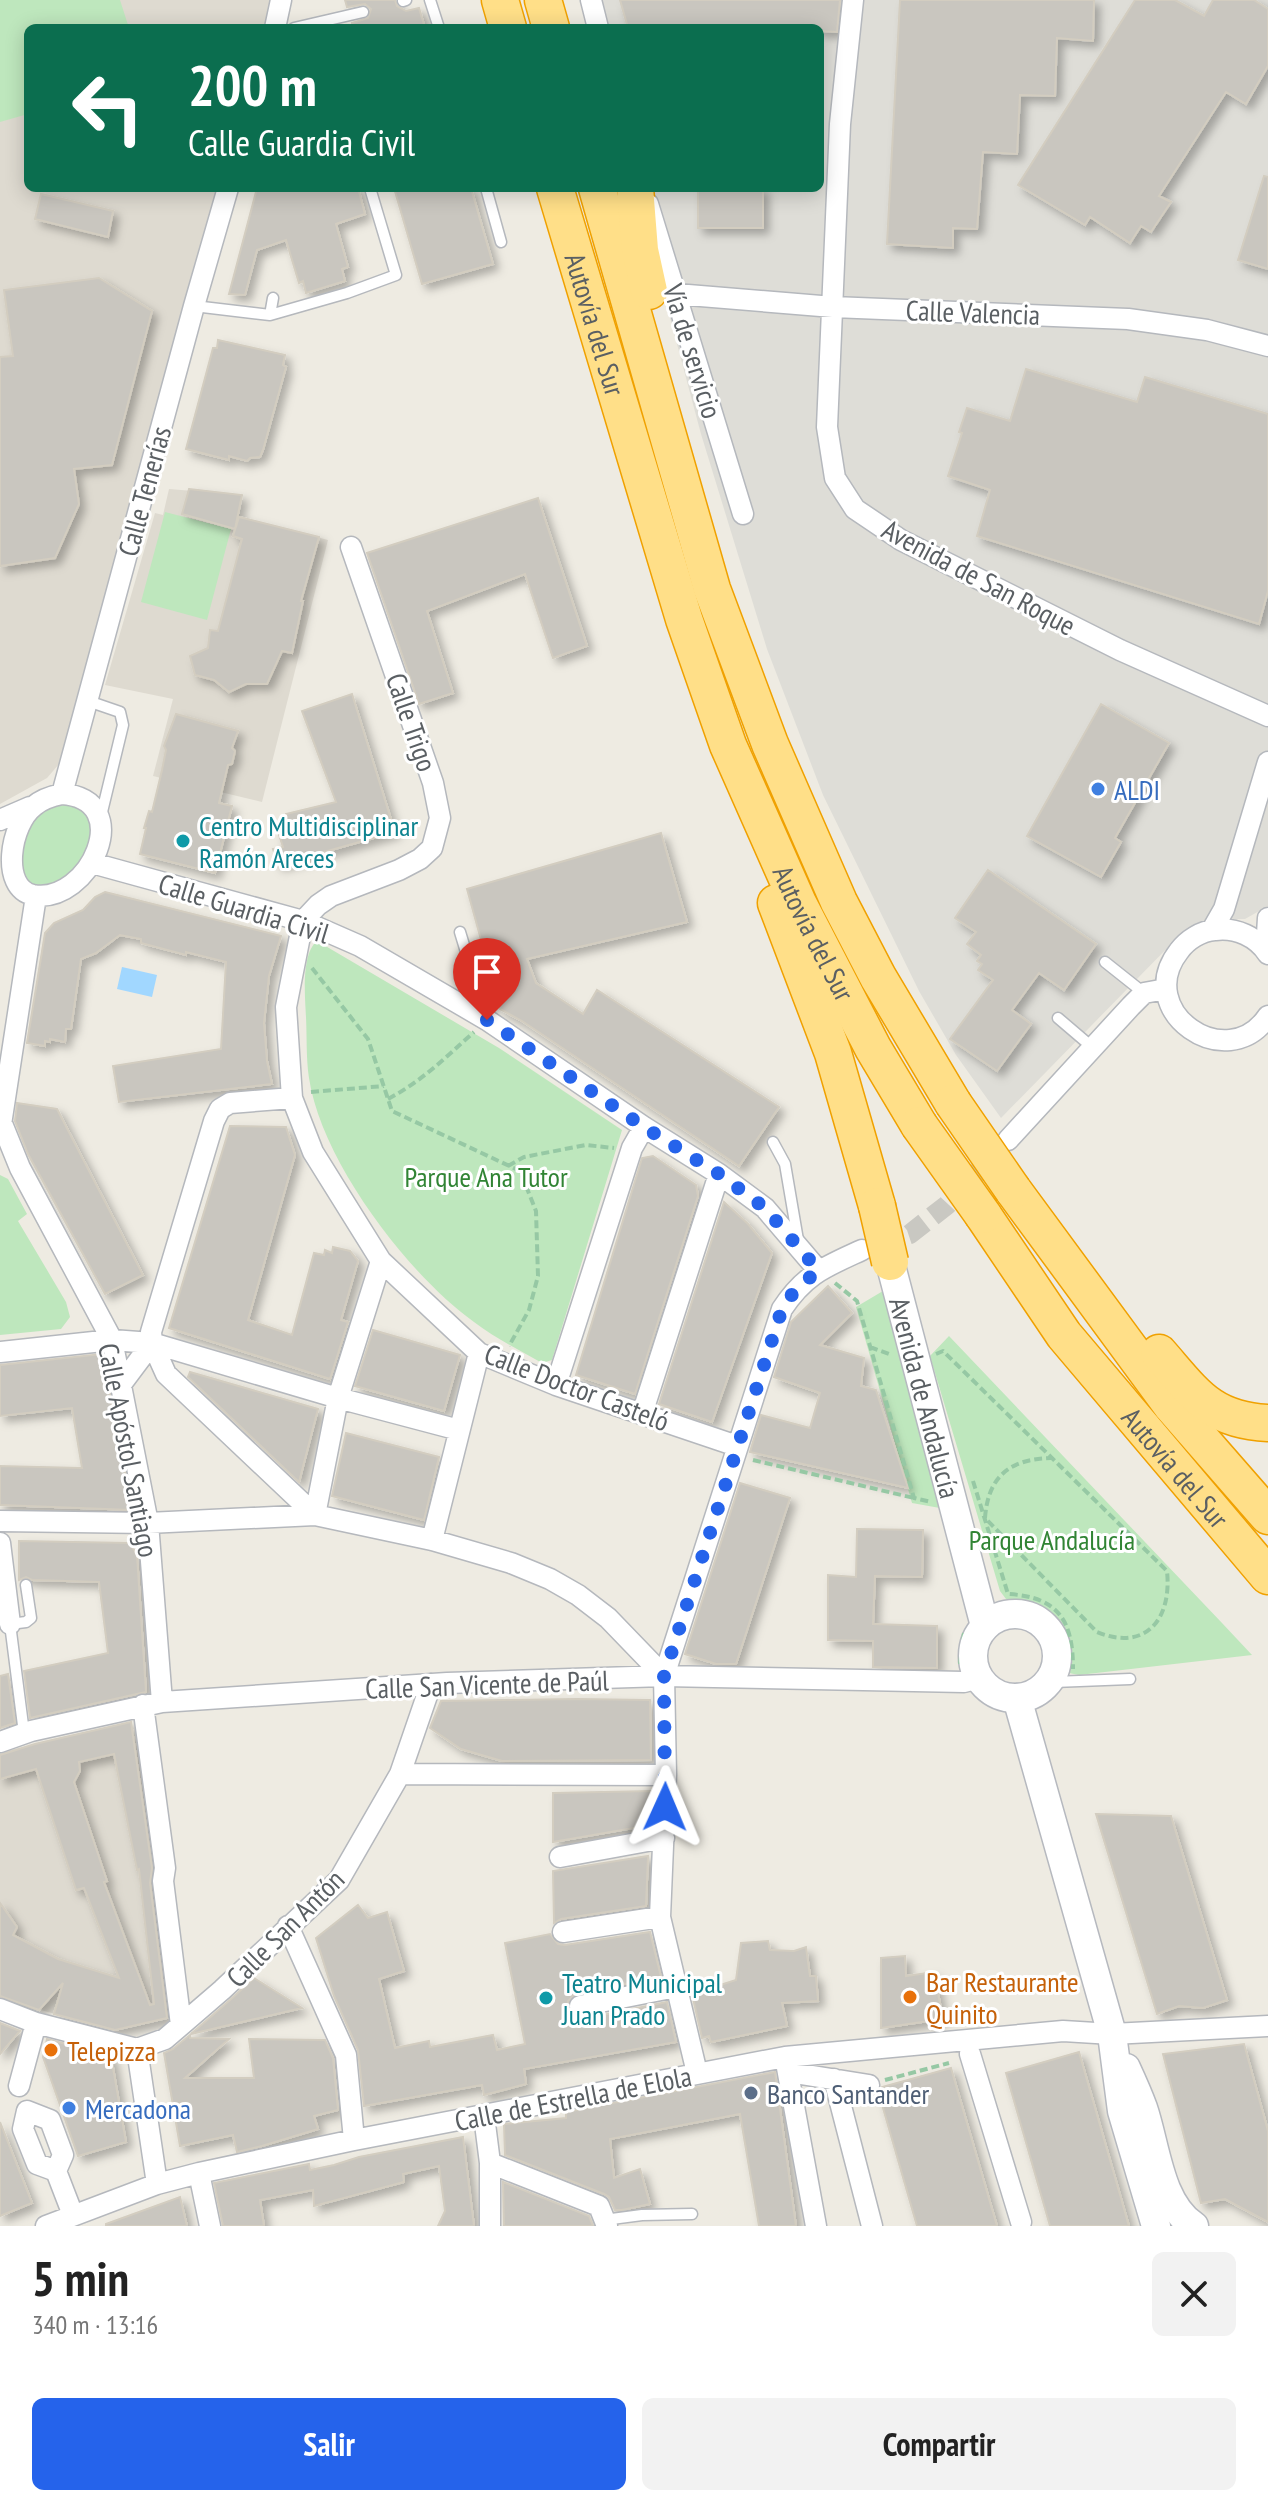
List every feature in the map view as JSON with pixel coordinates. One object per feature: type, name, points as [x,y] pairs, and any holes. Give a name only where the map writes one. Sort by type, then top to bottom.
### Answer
[{"type":"highway","points":[[500,0],[507,24]]},
{"type":"highway","points":[[543,0],[550,24]]},
{"type":"highway","name":"Autovía del Sur","points":[[556,192],[679,605],[728,745],[798,903],[873,1048],[919,1125],[1064,1335],[1268,1576]]},
{"type":"highway","name":"Autovía del Sur","points":[[598,192],[712,589],[770,744],[839,902],[878,977],[953,1103],[1013,1190],[1172,1406],[1268,1516]]},
{"type":"highway","points":[[635,192],[640,250],[655,321],[705,505],[712,589]]},
{"type":"highway","points":[[728,745],[741,812],[833,1053],[877,1206],[876,1256]]},
{"type":"highway","points":[[1038,1224],[1110,1298],[1205,1404],[1226,1416],[1268,1423]]},
{"type":"street","points":[[276,24],[281,0]]},
{"type":"street","points":[[591,0],[597,24]]},
{"type":"street","name":"Avenida de San Roque","points":[[853,0],[840,124],[827,427],[835,478],[855,509],[901,540],[1093,637],[1268,716]]},
{"type":"street","name":"Calle Tenerías","points":[[62,794],[227,192]]},
{"type":"street","name":"Vía de servicio","points":[[644,192],[743,514]]},
{"type":"street","name":"Calle Valencia","points":[[676,294],[833,307],[1128,319],[1207,330],[1268,346]]},
{"type":"street","name":"Calle Trigo","points":[[303,921],[331,896],[420,859],[432,848],[440,818],[433,783],[351,547]]},
{"type":"street","points":[[1212,930],[1224,909],[1268,762]]},
{"type":"street","points":[[0,820],[62,794],[83,797],[95,808],[100,822],[99,842],[92,863],[74,883],[59,892],[36,896],[24,893],[15,884],[3,859],[14,831],[34,806]]},
{"type":"street","name":"Calle Guardia Civil","points":[[92,863],[303,921],[360,946],[487,1020],[719,1174],[765,1208],[818,1270]]},
{"type":"street","points":[[1,1129],[36,896]]},
{"type":"street","points":[[1267,952],[1268,918]]},
{"type":"street","name":"Calle Doctor Casteló","points":[[303,921],[286,1007],[292,1098],[313,1152],[381,1261],[479,1353],[556,1385],[736,1451]]},
{"type":"street","points":[[1267,952],[1241,933],[1227,929],[1196,935],[1178,951],[1167,973],[1166,989],[1171,1007],[1181,1023],[1205,1037],[1232,1040],[1250,1033],[1267,1021]]},
{"type":"street","points":[[1008,1140],[1144,993],[1166,989]]},
{"type":"street","points":[[122,1383],[152,1343],[156,1317],[220,1109],[230,1103],[292,1098]]},
{"type":"street","points":[[556,1385],[632,1148],[644,1127]]},
{"type":"street","name":"Calle Apóstol Santiago","points":[[1,1129],[112,1340],[122,1383],[148,1523],[153,1704],[165,1868],[163,1881],[181,2025]]},
{"type":"street","points":[[0,1160],[20,1168]]},
{"type":"street","points":[[642,1414],[719,1174]]},
{"type":"street","points":[[697,2073],[660,1917],[666,1775],[664,1676],[782,1309],[793,1293],[818,1270],[876,1256]]},
{"type":"street","name":"Avenida de Andalucía","points":[[876,1256],[985,1626]]},
{"type":"street","points":[[315,1515],[338,1398],[381,1261]]},
{"type":"street","points":[[0,1352],[112,1340],[152,1343],[459,1430]]},
{"type":"street","points":[[152,1343],[166,1374],[315,1515]]},
{"type":"street","points":[[432,1540],[479,1353]]},
{"type":"street","points":[[0,1521],[148,1523],[315,1515],[432,1540],[511,1563],[569,1590],[608,1618],[664,1676]]},
{"type":"street","points":[[0,1543],[10,1624]]},
{"type":"street","points":[[1008,1614],[1023,1614],[1044,1625],[1053,1637],[1057,1652],[1055,1684],[1017,1698],[993,1693],[979,1678],[972,1658],[975,1642],[985,1626],[1008,1614]]},
{"type":"street","name":"Calle San Vicente de Paúl","points":[[0,1742],[24,1733],[153,1704],[431,1684],[664,1676],[958,1682],[979,1678]]},
{"type":"street","name":"Calle San Antón","points":[[137,2049],[165,2039],[339,1880],[400,1774],[431,1684]]},
{"type":"street","points":[[1017,1698],[1112,2034],[1143,2107],[1167,2191],[1183,2218],[1194,2226]]},
{"type":"street","points":[[400,1774],[666,1775]]},
{"type":"street","points":[[560,1857],[664,1838]]},
{"type":"street","points":[[563,1932],[660,1917]]},
{"type":"street","points":[[288,1926],[346,2055],[354,2140]]},
{"type":"street","points":[[580,2006],[676,1987]]},
{"type":"street","points":[[0,2009],[36,2023],[137,2049],[157,2184]]},
{"type":"street","points":[[19,2086],[36,2023]]},
{"type":"street","name":"Calle de Estrella de Elola","points":[[46,2226],[157,2184],[199,2173],[697,2073],[1063,2031],[1112,2034],[1268,2026]]},
{"type":"street","points":[[1112,2034],[1122,2111],[1156,2226]]},
{"type":"street","points":[[970,2056],[1024,2225]]},
{"type":"street","points":[[816,2226],[787,2064],[834,2079],[869,2085]]},
{"type":"street","points":[[834,2079],[872,2226]]},
{"type":"street","points":[[484,2116],[490,2163],[490,2226]]},
{"type":"street","points":[[490,2163],[599,2206],[605,2223]]},
{"type":"street","points":[[56,2171],[73,2215]]},
{"type":"street","points":[[199,2173],[210,2226]]},
{"type":"lane","points":[[430,0],[438,24]]},
{"type":"lane","points":[[325,24],[363,12]]},
{"type":"lane","points":[[194,306],[270,315],[396,275],[371,192]]},
{"type":"lane","points":[[487,192],[501,242]]},
{"type":"lane","points":[[270,315],[273,298]]},
{"type":"lane","points":[[88,701],[120,712],[123,725],[100,822]]},
{"type":"lane","points":[[460,932],[487,1020]]},
{"type":"lane","points":[[1105,962],[1144,993]]},
{"type":"lane","points":[[1058,1018],[1092,1047]]},
{"type":"lane","points":[[773,1142],[785,1164],[800,1247]]},
{"type":"lane","points":[[24,1733],[10,1624],[26,1622],[31,1618],[26,1585]]},
{"type":"lane","points":[[1055,1684],[1130,1679]]},
{"type":"lane","points":[[605,2223],[642,2215],[692,2214]]},
{"type":"path","points":[[296,947],[368,1039],[392,1111],[520,1171],[536,1211],[538,1276],[529,1310],[500,1361]]},
{"type":"path","points":[[388,1099],[412,1087],[440,1065],[487,1020]]},
{"type":"path","points":[[292,1098],[317,1090],[363,1090],[384,1086]]},
{"type":"path","points":[[508,1166],[524,1157],[586,1145],[632,1148]]},
{"type":"path","points":[[857,1301],[914,1498]]},
{"type":"path","points":[[870,1347],[891,1355]]},
{"type":"path","points":[[935,1356],[936,1352],[943,1351],[1167,1571],[1169,1589],[1166,1607],[1144,1634],[1126,1639],[1111,1638],[1097,1632],[985,1518],[990,1488],[998,1478],[1019,1463],[1051,1458]]},
{"type":"path","points":[[736,1451],[935,1503]]},
{"type":"path","points":[[971,1474],[1008,1594],[1038,1597],[1053,1605],[1071,1632],[1074,1669],[1055,1684]]},
{"type":"path","points":[[869,2085],[970,2056]]},
{"type":"shaded area","points":[[0,0],[272,0],[265,24],[24,24],[24,192],[218,192],[59,764],[47,778],[0,804]]},
{"type":"shaded area","points":[[585,0],[1268,0],[1268,906],[1245,919],[1209,919],[1179,936],[1001,1118],[956,1055],[919,991],[823,795],[767,649],[701,434],[640,192],[824,192],[824,24],[592,24]]},
{"type":"shaded area","points":[[169,489],[242,495],[238,516],[328,540],[262,802],[153,776],[173,699],[105,685],[155,513],[163,515]]},
{"type":"shaded area","points":[[132,1724],[161,1867],[173,2016],[114,2030],[37,2009],[34,2017],[0,1999],[0,1752]]},
{"type":"green space","points":[[0,0],[120,0],[128,24],[24,24],[24,115],[0,122]]},
{"type":"green space","points":[[165,512],[231,529],[207,620],[141,602]]},
{"type":"green space","points":[[68,804],[82,809],[89,819],[91,832],[82,860],[61,881],[48,886],[29,885],[16,858],[18,847],[35,818],[50,808]]},
{"type":"green space","name":"Parque Ana Tutor","points":[[317,941],[499,1048],[622,1130],[552,1360],[542,1363],[507,1344],[448,1301],[396,1245],[349,1179],[330,1144],[309,1078],[305,976],[308,956]]},
{"type":"green space","points":[[0,1175],[8,1179],[27,1214],[18,1221],[66,1302],[70,1317],[61,1329],[0,1335]]},
{"type":"green space","points":[[888,1288],[951,1510],[912,1503],[856,1307]]},
{"type":"green space","name":"Parque Andalucía","points":[[949,1336],[1252,1655],[1079,1675],[1069,1673],[1066,1641],[1057,1618],[1038,1604],[1006,1599],[1000,1591],[930,1356]]},
{"type":"water","points":[[122,967],[157,975],[152,997],[117,989]]},
{"type":"building","points":[[345,0],[395,0],[397,6],[406,11],[419,8],[424,24],[352,24],[368,18],[371,9],[365,4],[347,7]]},
{"type":"building","points":[[620,0],[840,0],[837,32],[824,31],[824,24],[627,24]]},
{"type":"building","points":[[900,0],[1094,0],[1093,41],[1057,38],[1055,96],[1020,95],[1017,154],[983,152],[977,229],[953,228],[953,248],[887,244]]},
{"type":"building","points":[[1135,0],[1175,0],[1204,16],[1213,0],[1254,0],[1268,9],[1268,66],[1246,104],[1226,92],[1159,196],[1171,202],[1151,232],[1141,226],[1130,243],[1090,217],[1085,225],[1018,185]]},
{"type":"building","points":[[1264,176],[1268,177],[1268,269],[1238,260]]},
{"type":"building","points":[[256,192],[359,192],[365,214],[336,224],[348,267],[342,269],[345,281],[306,293],[303,281],[299,283],[286,240],[257,250],[245,295],[229,294]]},
{"type":"building","points":[[395,192],[472,192],[493,264],[422,284]]},
{"type":"building","points":[[698,192],[763,192],[763,228],[698,228]]},
{"type":"building","points":[[41,194],[113,211],[108,237],[35,219]]},
{"type":"building","points":[[99,278],[152,311],[112,465],[74,469],[79,504],[55,558],[0,566],[0,357],[13,356],[4,290]]},
{"type":"building","points":[[218,340],[285,355],[283,365],[286,367],[263,450],[260,457],[247,461],[229,456],[229,460],[186,449],[213,348],[217,348]]},
{"type":"building","points":[[1026,369],[1137,402],[1145,377],[1268,414],[1268,591],[1259,624],[977,536],[990,490],[948,476],[962,433],[959,432],[967,408],[1010,421]]},
{"type":"building","points":[[189,489],[242,495],[235,529],[182,514]]},
{"type":"building","points":[[538,498],[587,646],[553,658],[525,574],[427,611],[453,693],[419,704],[367,553]]},
{"type":"building","points":[[239,517],[319,537],[301,601],[292,653],[282,651],[267,684],[246,684],[229,692],[214,680],[195,675],[190,656],[208,648],[210,630],[218,631],[242,539],[233,536]]},
{"type":"building","points":[[352,694],[395,832],[278,865],[273,849],[283,847],[278,832],[288,829],[286,814],[336,802],[302,711]]},
{"type":"building","name":"ALDI","points":[[1101,704],[1169,743],[1115,838],[1121,842],[1101,877],[1027,836]]},
{"type":"building","points":[[176,714],[238,731],[232,748],[235,751],[232,764],[228,765],[219,803],[232,806],[215,873],[140,854],[144,828],[149,811],[152,812],[162,770],[164,746]]},
{"type":"building","points":[[661,833],[687,922],[527,959],[536,983],[583,1014],[597,990],[779,1107],[739,1166],[500,1009],[467,889]]},
{"type":"building","points":[[988,870],[1096,944],[1064,990],[1039,973],[1012,1010],[1031,1024],[997,1071],[950,1039],[993,980],[978,970],[982,964],[977,961],[981,955],[967,944],[976,932],[955,918]]},
{"type":"building","points":[[105,892],[281,936],[269,976],[264,1023],[272,1084],[119,1102],[113,1066],[221,1049],[226,962],[186,952],[186,955],[120,935],[96,953],[81,959],[71,1029],[66,1029],[65,1042],[50,1039],[50,1042],[45,1041],[45,1046],[27,1043],[45,933],[54,923],[83,910],[95,897]]},
{"type":"building","points":[[17,1103],[57,1109],[143,1275],[105,1294],[28,1154],[15,1121]]},
{"type":"building","points":[[230,1126],[286,1127],[295,1155],[248,1320],[292,1335],[314,1253],[324,1255],[325,1250],[332,1253],[333,1247],[350,1251],[358,1261],[341,1320],[348,1322],[330,1379],[169,1328]]},
{"type":"building","points":[[653,1156],[696,1185],[698,1196],[635,1394],[576,1375],[642,1158]]},
{"type":"building","points":[[724,1202],[772,1253],[712,1422],[659,1404]]},
{"type":"building","points":[[828,1286],[852,1313],[820,1345],[864,1358],[861,1386],[876,1390],[908,1488],[750,1452],[761,1415],[810,1428],[820,1393],[774,1377],[791,1322]]},
{"type":"building","points":[[373,1330],[460,1355],[444,1411],[355,1386]]},
{"type":"building","points":[[102,1354],[132,1510],[0,1505],[0,1466],[82,1468],[72,1408],[0,1416],[0,1365]]},
{"type":"building","points":[[190,1372],[318,1409],[299,1482],[188,1377]]},
{"type":"building","points":[[346,1433],[439,1457],[424,1520],[332,1496]]},
{"type":"building","points":[[740,1483],[790,1498],[736,1664],[716,1664],[685,1654]]},
{"type":"building","points":[[857,1529],[923,1530],[922,1577],[875,1576],[873,1624],[937,1626],[937,1668],[873,1667],[873,1641],[828,1640],[828,1575],[856,1577]]},
{"type":"building","points":[[19,1541],[130,1543],[137,1555],[146,1692],[30,1718],[24,1671],[108,1653],[99,1582],[32,1580],[26,1577],[19,1580]]},
{"type":"building","points":[[8,1674],[15,1723],[0,1728],[0,1676]]},
{"type":"building","points":[[650,1700],[651,1760],[502,1761],[461,1749],[430,1728],[441,1701]]},
{"type":"building","points":[[131,1722],[152,1868],[150,1883],[167,2018],[115,2030],[54,2014],[63,1983],[39,2010],[0,1996],[0,1903],[17,1927],[13,1935],[58,1959],[119,1978],[84,1888],[76,1890],[36,1769],[0,1779],[0,1755]],"holes":[[[114,1754],[137,1870],[154,2004],[150,2005],[104,1882],[107,1881],[74,1782],[80,1771],[79,1762]]]},
{"type":"building","points":[[652,1791],[651,1825],[553,1842],[553,1793]]},
{"type":"building","points":[[1096,1814],[1171,1816],[1227,2000],[1203,2008],[1179,2006],[1157,2014]]},
{"type":"building","points":[[648,1856],[646,1906],[561,1919],[554,1923],[553,1871]]},
{"type":"building","points":[[358,1905],[368,1918],[387,1912],[404,1971],[379,1979],[395,2048],[429,2041],[430,2047],[493,2035],[497,2050],[525,2044],[505,1943],[550,1934],[558,1944],[565,1945],[650,1932],[661,1977],[577,1993],[568,2001],[568,2009],[575,2018],[583,2019],[667,2002],[676,2042],[524,2069],[526,2084],[484,2095],[482,2085],[364,2106],[358,2050],[334,1996],[316,1938]]},
{"type":"building","points":[[768,1941],[770,1950],[794,1951],[806,1947],[810,1976],[816,1976],[818,2001],[782,2003],[787,2026],[711,2042],[709,2036],[702,2038],[692,1994],[736,1980],[741,1943]]},
{"type":"building","name":"Bar Restaurante Quinito","points":[[905,1956],[906,1976],[934,1972],[943,2019],[881,2028],[881,1958]]},
{"type":"building","points":[[254,1978],[302,2008],[191,2034],[230,2000]]},
{"type":"building","points":[[0,2023],[20,2031],[0,2054]]},
{"type":"building","points":[[190,2035],[190,2038],[229,2039],[185,2078],[254,2078],[249,2039],[325,2040],[333,2058],[338,2110],[314,2116],[318,2129],[237,2152],[233,2135],[180,2146],[164,2053]]},
{"type":"building","points":[[47,2039],[111,2056],[126,2142],[78,2156],[43,2057]]},
{"type":"building","points":[[1244,2044],[1268,2131],[1268,2222],[1225,2199],[1201,2203],[1163,2054]]},
{"type":"building","points":[[1079,2052],[1129,2226],[1050,2226],[1006,2073]]},
{"type":"building","points":[[951,2068],[997,2226],[917,2226],[879,2094],[882,2087]]},
{"type":"building","points":[[775,2072],[796,2226],[759,2226],[740,2114],[610,2139],[614,2178],[640,2169],[650,2204],[622,2210],[615,2210],[609,2197],[604,2194],[505,2155],[504,2124],[566,2118],[566,2112]]},
{"type":"building","points":[[0,2122],[32,2203],[0,2216]]},
{"type":"building","points":[[463,2137],[474,2226],[438,2226],[445,2211],[439,2166],[403,2174],[404,2182],[314,2206],[313,2190],[260,2200],[264,2226],[223,2226],[214,2183],[309,2164],[310,2170]]},
{"type":"building","points":[[503,2182],[589,2216],[593,2226],[504,2226]]},
{"type":"building","points":[[180,2197],[187,2226],[106,2226],[106,2224]]},
{"type":"tunnel","points":[[880,1244],[910,1234],[947,1205],[997,1152]]},
{"type":"place","name":"ALDI","points":[[1098,789]]},
{"type":"place","name":"Centro Multidisciplinar Ramón Areces","points":[[183,841]]},
{"type":"place","name":"Bar Restaurante Quinito","points":[[910,1997]]},
{"type":"place","name":"Teatro Municipal Juan Prado","points":[[546,1998]]},
{"type":"place","name":"Telepizza","points":[[51,2050]]},
{"type":"place","name":"Banco Santander","points":[[751,2093]]},
{"type":"place","name":"Mercadona","points":[[69,2108]]},
{"type":"route","points":[[487,1020],[765,1208],[818,1270],[793,1293],[782,1309],[664,1676],[665,1807]]}]
